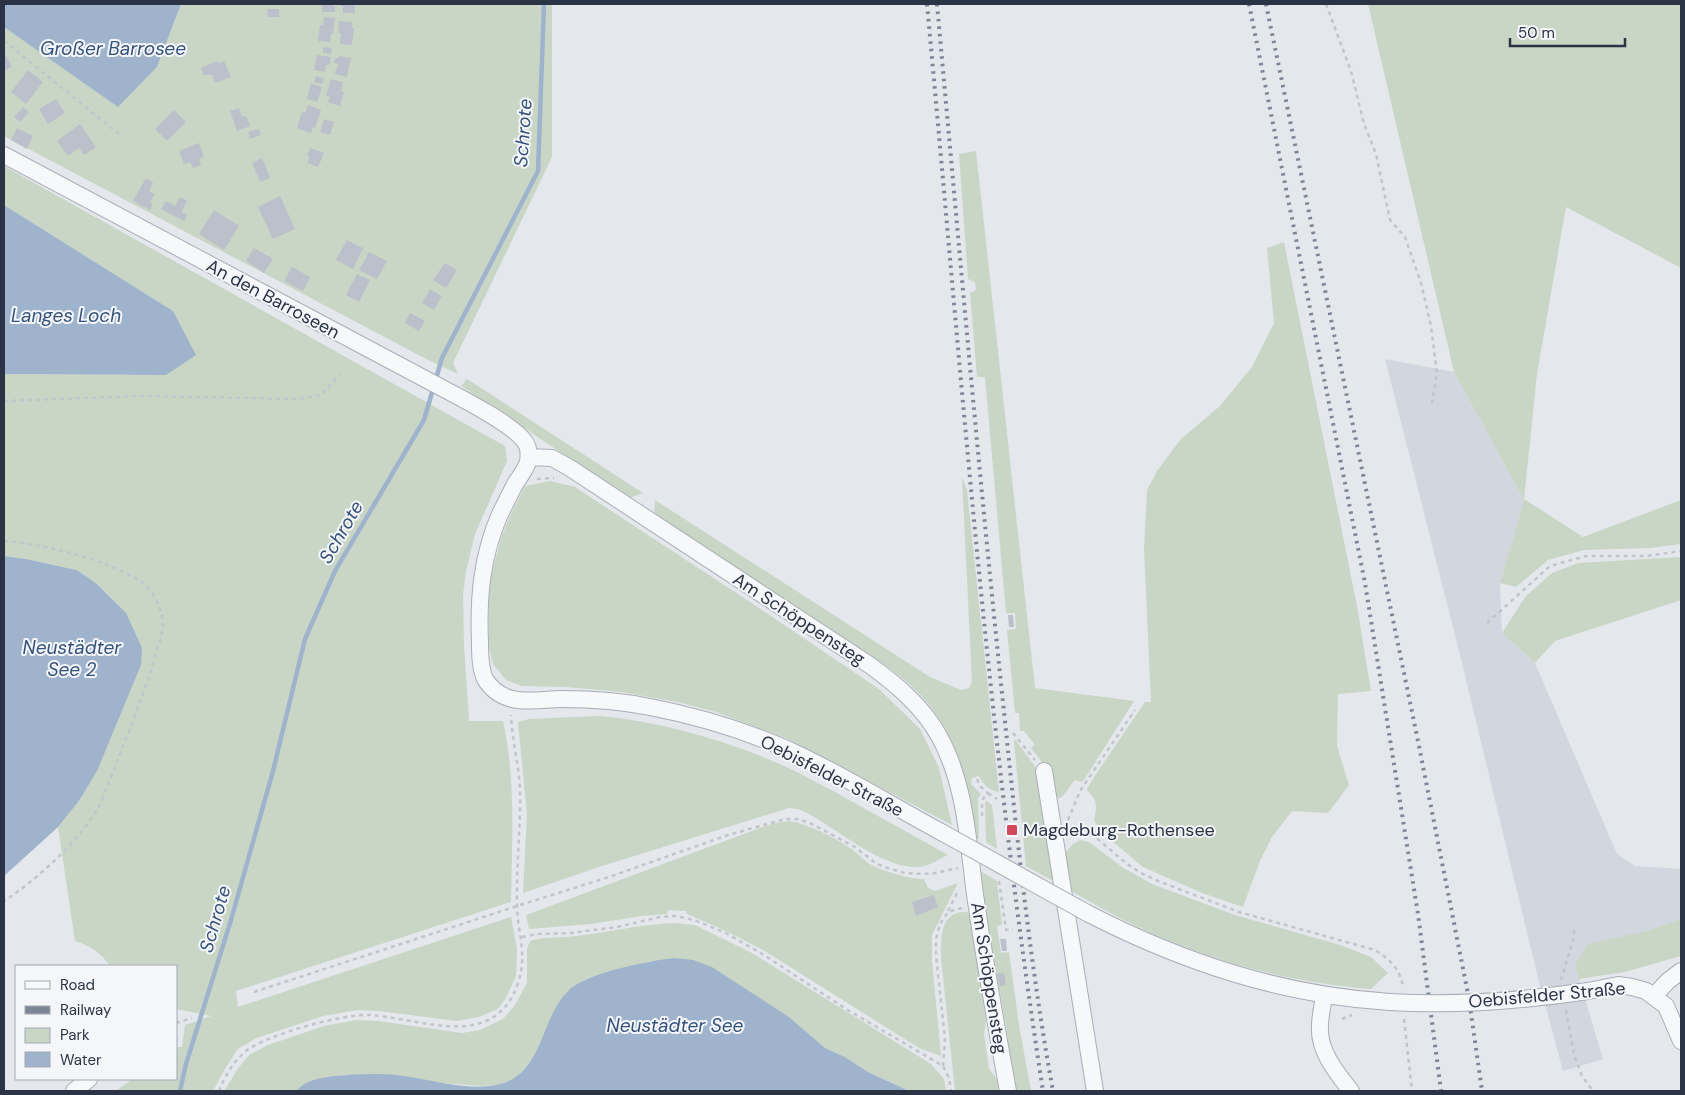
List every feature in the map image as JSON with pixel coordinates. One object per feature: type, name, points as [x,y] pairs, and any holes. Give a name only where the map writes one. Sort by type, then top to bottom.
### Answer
[{"type":"street","name":"An den Barroseen","points":[[4,155],[475,406],[518,434],[526,442],[529,457]]},
{"type":"street","name":"Oebisfelder Straße","points":[[529,457],[496,525],[482,572],[479,610],[481,662],[485,678],[502,695],[513,699],[525,700],[581,699],[628,703],[684,714],[753,736],[803,757],[1087,913],[1142,940],[1196,962],[1246,978],[1324,995],[1397,999],[1434,1004],[1482,1003],[1546,997],[1618,986],[1632,986],[1646,991],[1666,1006],[1681,1041]]},
{"type":"street","name":"Am Schöppensteg","points":[[529,457],[552,458],[570,468],[863,660],[902,690],[929,720],[948,754],[961,797],[976,906],[1008,1091]]},
{"type":"street","points":[[1044,771],[1096,1091]]},
{"type":"street","points":[[1654,996],[1681,971]]},
{"type":"street","points":[[1324,995],[1320,1027],[1323,1045],[1332,1065],[1352,1091]]},
{"type":"street","points":[[74,1091],[88,1080]]},
{"type":"path","points":[[1326,4],[1351,71],[1364,124],[1376,154],[1390,220],[1405,238],[1421,283],[1438,374],[1432,403]]},
{"type":"path","points":[[4,40],[120,134]]},
{"type":"path","points":[[4,401],[141,396],[298,399],[321,395],[340,374]]},
{"type":"path","points":[[532,480],[557,478]]},
{"type":"path","points":[[4,541],[34,544],[81,556],[101,562],[128,574],[141,581],[150,589],[156,599],[162,623],[160,641],[148,679],[97,811],[69,845],[34,880],[4,901]]},
{"type":"path","points":[[1487,623],[1550,566],[1586,556],[1647,556],[1681,551]]},
{"type":"path","points":[[1134,710],[1080,791],[1064,828],[1073,826],[1086,829],[1141,873],[1175,888],[1239,912],[1375,950],[1389,960],[1397,969],[1402,982],[1397,999]]},
{"type":"path","points":[[219,1091],[231,1067],[248,1049],[274,1037],[321,1022],[362,1015],[451,1027],[470,1026],[485,1022],[502,1010],[510,1001],[523,962],[522,937],[516,906],[520,789],[510,716]]},
{"type":"path","points":[[1013,733],[1044,771]]},
{"type":"path","points":[[977,779],[982,788],[989,794]]},
{"type":"path","points":[[254,992],[609,877],[728,835],[785,819],[797,819],[810,823],[855,847],[877,864],[905,873],[935,874],[971,865]]},
{"type":"path","points":[[998,875],[1006,930],[1013,930]]},
{"type":"path","points":[[951,1091],[949,1078],[943,1066],[945,1038],[936,956],[936,939],[940,924],[948,912],[976,906]]},
{"type":"path","points":[[522,937],[617,927],[676,916],[694,920],[726,933],[764,955],[846,1009],[943,1066]]},
{"type":"path","points":[[1404,1014],[1412,1091]]},
{"type":"path","points":[[178,1022],[192,1018]]},
{"type":"shaded area","points":[[1385,359],[1454,372],[1524,500],[1500,583],[1502,633],[1535,663],[1617,854],[1635,866],[1681,869],[1681,919],[1643,932],[1575,965],[1603,1059],[1563,1071],[1538,978],[1460,655]]},
{"type":"green space","points":[[181,4],[552,4],[552,157],[453,363],[458,374],[4,136],[4,27],[118,106],[157,67]]},
{"type":"green space","points":[[1368,4],[1681,4],[1681,268],[1566,207],[1537,374],[1524,499],[1583,537],[1681,500],[1681,544],[1651,548],[1584,550],[1548,560],[1516,587],[1500,583],[1524,500],[1454,372]]},
{"type":"green space","points":[[976,151],[1035,688],[1134,701],[1084,780],[1081,782],[1075,780],[1062,797],[1059,798],[1052,794],[1047,769],[1031,748],[1035,745],[1024,731],[1020,731],[1019,713],[1015,713],[1007,630],[1016,629],[1015,613],[1006,613],[985,377],[977,377],[970,293],[976,290],[975,282],[968,279],[959,154]]},
{"type":"green space","points":[[4,166],[505,446],[507,461],[475,534],[466,571],[463,595],[469,721],[503,721],[507,743],[512,788],[511,902],[236,991],[238,1007],[511,917],[517,949],[516,976],[506,998],[498,1009],[479,1017],[456,1021],[358,1010],[323,1016],[257,1038],[238,1049],[213,1091],[116,1091],[131,1080],[178,1080],[178,1047],[182,1047],[185,1025],[211,1016],[178,1009],[178,965],[109,965],[95,950],[75,941],[58,827],[79,801],[97,771],[112,598],[97,584],[77,570],[4,556],[4,374],[166,375],[173,311],[4,205]]},
{"type":"green space","points":[[1284,242],[1357,606],[1371,691],[1338,694],[1337,746],[1349,785],[1328,813],[1292,811],[1272,837],[1260,861],[1243,907],[1202,893],[1143,867],[1100,831],[1094,820],[1095,801],[1087,791],[1098,771],[1145,702],[1151,702],[1144,549],[1147,490],[1157,471],[1181,439],[1220,406],[1252,367],[1274,323],[1267,248]]},
{"type":"green space","points":[[467,379],[643,493],[629,498],[461,386]]},
{"type":"green space","points":[[962,477],[967,490],[999,792],[987,787],[979,776],[972,778],[971,784],[981,794],[978,799],[979,839],[973,836],[963,774],[953,745],[938,717],[913,687],[884,664],[819,624],[654,515],[655,500],[930,677],[961,690],[969,688],[972,682]]},
{"type":"green space","points":[[550,481],[575,487],[879,689],[920,729],[939,768],[952,825],[788,739],[716,712],[682,703],[622,692],[565,687],[522,686],[506,680],[493,664],[489,647],[491,576],[502,535],[525,486]]},
{"type":"green space","points":[[1681,557],[1681,600],[1555,641],[1535,663],[1502,633],[1526,596],[1552,573],[1578,563]]},
{"type":"green space","points":[[600,716],[677,729],[704,736],[778,763],[857,804],[948,855],[924,866],[910,867],[895,863],[864,849],[807,813],[789,808],[599,867],[523,893],[527,815],[518,722],[529,719]]},
{"type":"green space","points":[[1015,739],[1039,772],[1055,882],[1026,866]]},
{"type":"green space","points":[[987,801],[992,805],[997,849],[986,842],[985,802]]},
{"type":"green space","points":[[789,821],[806,825],[830,836],[853,850],[868,863],[880,869],[904,876],[924,879],[928,888],[935,891],[958,883],[932,935],[932,961],[941,1056],[919,1048],[763,950],[687,914],[686,911],[669,910],[667,914],[591,924],[529,929],[526,915],[771,824]]},
{"type":"green space","points":[[1080,840],[1089,842],[1122,867],[1152,884],[1235,915],[1340,945],[1371,957],[1388,973],[1371,989],[1312,982],[1224,961],[1167,940],[1121,919],[1066,888],[1065,853],[1073,844]]},
{"type":"green space","points":[[977,869],[997,881],[1002,925],[997,926],[1001,953],[1009,952],[1019,1025],[1031,1091],[1015,1091],[1006,1026]]},
{"type":"green space","points":[[967,912],[970,916],[986,1021],[984,1034],[989,1069],[997,1079],[999,1091],[955,1091],[941,942],[947,920],[955,914]]},
{"type":"green space","points":[[1681,919],[1681,956],[1625,972],[1579,979],[1575,965],[1588,944],[1643,932]]},
{"type":"green space","points":[[674,923],[695,925],[752,953],[931,1064],[944,1079],[946,1091],[909,1091],[868,1072],[845,1057],[825,1048],[789,1017],[651,961],[586,979],[567,992],[546,1029],[533,1058],[520,1074],[511,1080],[497,1085],[481,1086],[439,1083],[400,1075],[348,1075],[326,1077],[300,1087],[296,1091],[224,1091],[249,1055],[268,1045],[324,1026],[356,1020],[378,1021],[462,1033],[480,1030],[503,1019],[515,1005],[527,983],[527,949],[530,941],[541,938],[577,936],[637,926]]},
{"type":"water","name":"Großer Barrosee","points":[[4,4],[181,4],[157,67],[118,107],[4,27]]},
{"type":"water","name":"Langes Loch","points":[[4,205],[173,311],[196,355],[166,375],[4,374]]},
{"type":"water","name":"Neustädter See 2","points":[[4,556],[77,570],[97,584],[126,613],[142,648],[141,665],[97,771],[79,801],[58,827],[4,876]]},
{"type":"water","name":"Neustädter See","points":[[674,958],[693,960],[712,967],[789,1017],[825,1048],[845,1057],[868,1072],[909,1091],[296,1091],[304,1084],[318,1079],[358,1074],[398,1075],[471,1087],[496,1085],[511,1080],[523,1071],[532,1059],[558,1004],[575,985],[617,969]]},
{"type":"building","points":[[322,4],[333,4],[335,12],[322,12]]},
{"type":"building","points":[[340,4],[355,4],[355,13],[343,13],[343,6],[340,6]]},
{"type":"building","points":[[267,9],[279,9],[279,17],[268,17]]},
{"type":"building","points":[[324,17],[335,18],[330,42],[318,41],[320,25],[323,25]]},
{"type":"building","points":[[339,21],[352,22],[352,28],[354,28],[352,45],[340,44],[341,33],[338,33]]},
{"type":"building","points":[[323,47],[332,48],[331,54],[323,53]]},
{"type":"building","points":[[4,52],[12,67],[4,71]]},
{"type":"building","points":[[317,55],[331,57],[329,65],[326,65],[325,72],[314,70]]},
{"type":"building","points":[[339,56],[351,58],[347,77],[335,74],[338,64],[334,63],[335,58],[339,58]]},
{"type":"building","points":[[217,61],[218,64],[224,61],[231,77],[215,83],[212,75],[204,75],[201,68]]},
{"type":"building","points":[[28,70],[43,82],[26,104],[11,92]]},
{"type":"building","points":[[316,76],[324,78],[322,84],[314,82]]},
{"type":"building","points":[[331,79],[343,82],[341,91],[344,92],[340,106],[328,102],[330,97],[326,96]]},
{"type":"building","points":[[311,83],[322,87],[317,102],[307,99]]},
{"type":"building","points":[[56,99],[65,113],[48,124],[39,109]]},
{"type":"building","points":[[308,105],[321,110],[315,128],[313,127],[311,133],[297,128],[302,112],[305,113]]},
{"type":"building","points":[[23,107],[29,112],[20,122],[14,117]]},
{"type":"building","points":[[239,108],[242,117],[246,116],[250,126],[237,131],[230,111]]},
{"type":"building","points":[[174,110],[186,122],[167,141],[155,129]]},
{"type":"building","points":[[324,119],[334,122],[330,135],[320,132]]},
{"type":"building","points":[[80,124],[96,147],[84,155],[79,148],[68,156],[57,141]]},
{"type":"building","points":[[17,128],[33,136],[27,149],[11,140]]},
{"type":"building","points":[[259,129],[261,135],[250,139],[248,132]]},
{"type":"building","points":[[199,143],[204,157],[199,159],[201,165],[193,168],[190,162],[184,164],[179,151]]},
{"type":"building","points":[[310,148],[324,153],[318,167],[307,163],[310,157],[307,156]]},
{"type":"building","points":[[262,158],[270,178],[260,182],[252,163]]},
{"type":"building","points":[[146,178],[153,182],[149,191],[155,194],[150,202],[153,204],[150,210],[133,201]]},
{"type":"building","points":[[280,196],[295,229],[273,239],[258,207]]},
{"type":"building","points":[[180,197],[187,201],[182,212],[187,215],[184,221],[161,209],[166,201],[175,206]]},
{"type":"building","points":[[214,210],[239,226],[224,250],[199,234]]},
{"type":"building","points":[[347,240],[363,248],[353,269],[336,260]]},
{"type":"building","points":[[254,248],[273,259],[264,273],[246,261]]},
{"type":"building","points":[[369,252],[387,261],[377,279],[359,270]]},
{"type":"building","points":[[445,263],[457,270],[446,288],[433,280]]},
{"type":"building","points":[[292,267],[310,277],[303,291],[284,281]]},
{"type":"building","points":[[357,274],[370,280],[359,302],[346,295]]},
{"type":"building","points":[[430,289],[442,296],[434,310],[422,303]]},
{"type":"building","points":[[410,313],[425,321],[419,331],[405,323]]},
{"type":"building","points":[[1008,615],[1013,615],[1014,627],[1009,627]]},
{"type":"building","points":[[934,895],[938,907],[916,916],[912,902]]},
{"type":"building","points":[[1000,939],[1006,939],[1007,951],[1002,951]]},
{"type":"building","points":[[1004,973],[1006,985],[1000,986],[997,974]]},
{"type":"waterway","name":"Schrote","points":[[180,1091],[186,1064],[231,920],[273,771],[305,639],[335,571],[424,420],[442,358],[538,171],[544,4]]},
{"type":"railway","points":[[927,4],[991,685],[1023,956],[1043,1091]]},
{"type":"railway","points":[[937,4],[993,607],[1030,943],[1053,1091]]},
{"type":"railway","points":[[1249,4],[1365,583],[1418,914],[1441,1091]]},
{"type":"railway","points":[[1266,4],[1418,741],[1469,999],[1482,1091]]},
{"type":"place","name":"Magdeburg-Rothensee","points":[[1012,830]]}]
